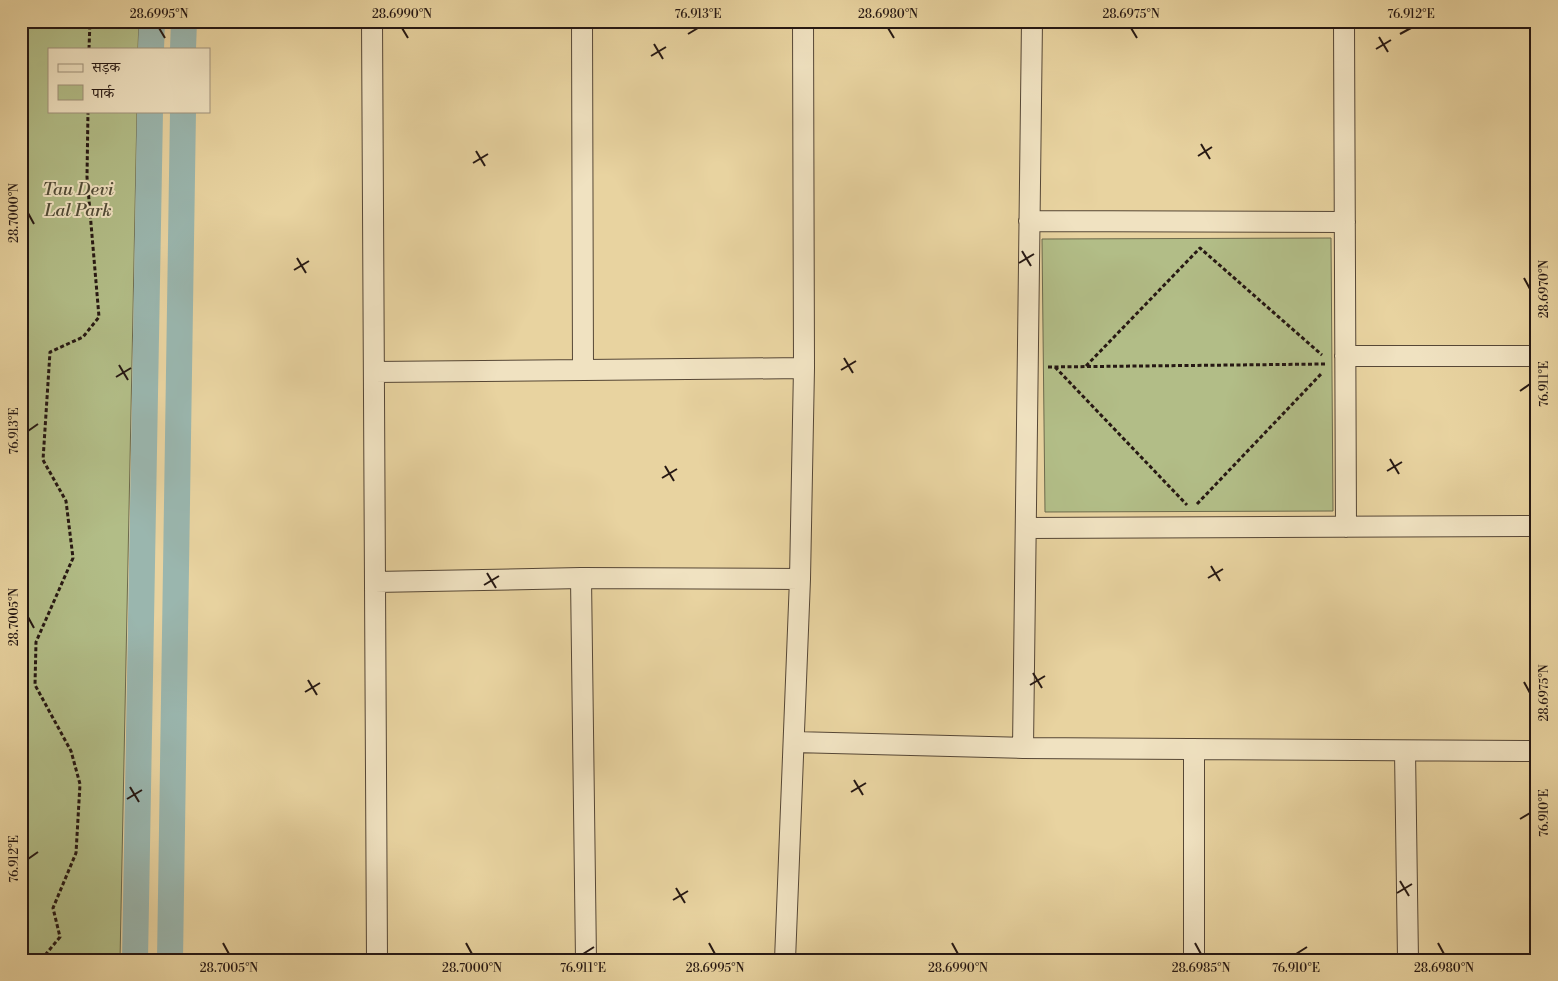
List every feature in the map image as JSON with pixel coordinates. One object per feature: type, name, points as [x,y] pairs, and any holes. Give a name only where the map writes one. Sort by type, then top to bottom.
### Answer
[{"type":"street","points":[[372,21],[377,960]]},
{"type":"street","points":[[582,21],[583,370]]},
{"type":"street","points":[[785,960],[800,579],[804,368],[803,21]]},
{"type":"street","points":[[1024,748],[1032,21]]},
{"type":"street","points":[[1344,21],[1345,222],[1338,360],[1346,527]]},
{"type":"street","points":[[1029,221],[1345,222]]},
{"type":"street","points":[[1338,360],[1537,356]]},
{"type":"street","points":[[374,372],[804,368]]},
{"type":"street","points":[[1026,528],[1537,526]]},
{"type":"street","points":[[375,582],[581,578],[800,579]]},
{"type":"street","points":[[581,578],[586,960]]},
{"type":"street","points":[[794,742],[1024,748],[1537,751]]},
{"type":"street","points":[[1194,749],[1194,960]]},
{"type":"street","points":[[1405,751],[1408,960]]},
{"type":"path","points":[[89,48],[90,21]]},
{"type":"path","points":[[41,960],[60,938],[53,908],[76,853],[80,784],[70,751],[35,685],[36,642],[74,558],[66,501],[44,460],[50,352],[83,337],[100,317],[86,177],[88,112]]},
{"type":"path","points":[[1086,366],[1200,248],[1338,360]]},
{"type":"path","points":[[1028,367],[1338,360]]},
{"type":"path","points":[[1054,366],[1191,510],[1338,360]]},
{"type":"green space","name":"Tau Devi Lal Park","points":[[21,21],[139,21],[138,48],[48,48],[48,112],[137,112],[120,960],[21,960]]},
{"type":"green space","points":[[1331,238],[1333,511],[1045,512],[1042,239]]},
{"type":"waterway","points":[[151,48],[152,21]]},
{"type":"waterway","points":[[183,48],[184,21]]},
{"type":"waterway","points":[[135,960],[150,112]]},
{"type":"waterway","points":[[170,960],[183,112]]}]
